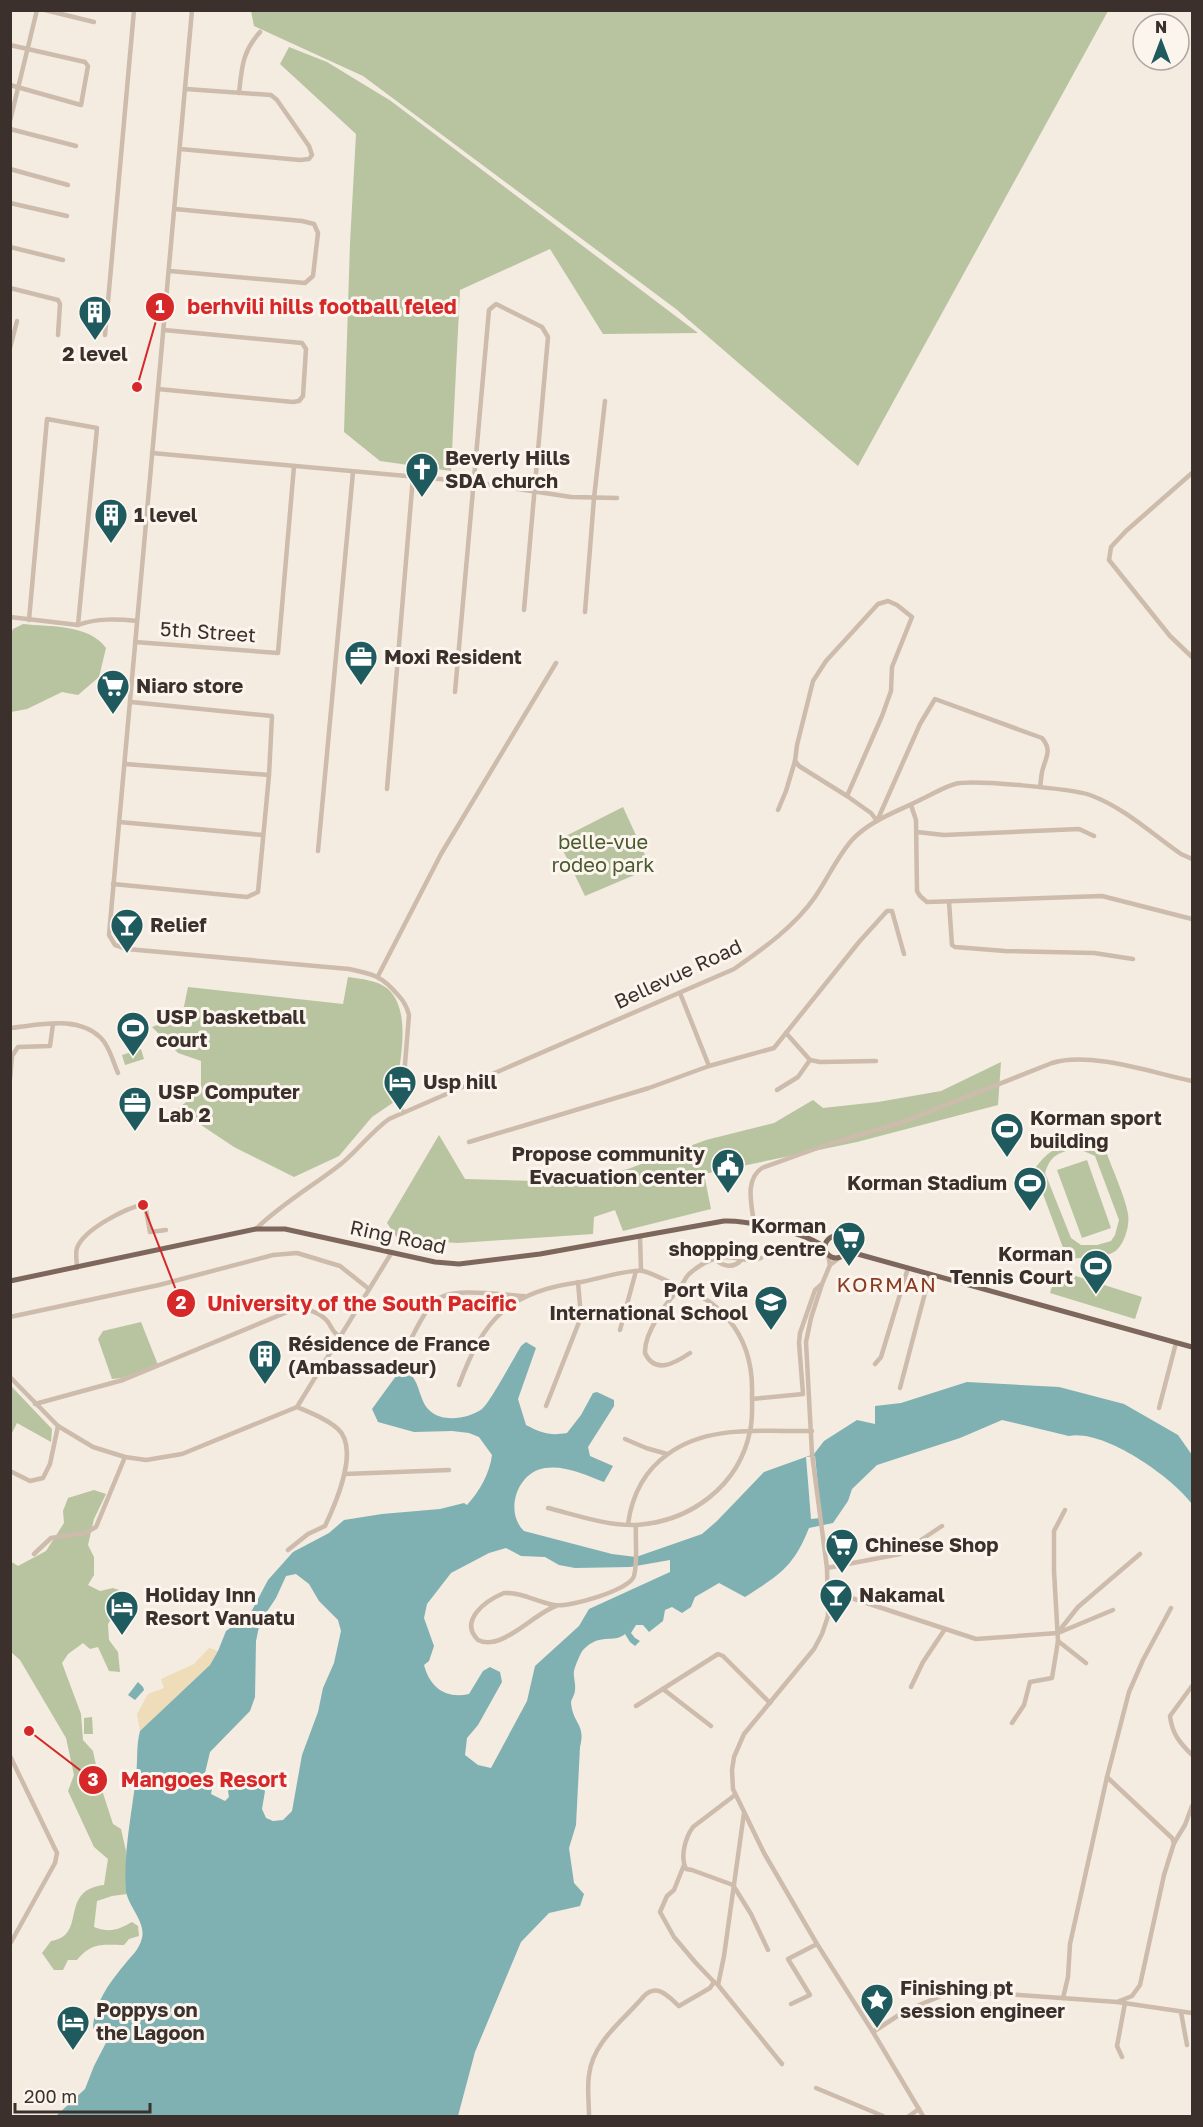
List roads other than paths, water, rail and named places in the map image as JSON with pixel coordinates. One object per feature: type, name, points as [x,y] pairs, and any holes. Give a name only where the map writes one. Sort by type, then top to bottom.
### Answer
[{"type":"main road","name":"Ring Road","points":[[10,1281],[256,1229],[285,1229],[435,1262],[465,1264],[521,1257],[724,1221],[754,1224],[815,1240],[829,1239]]},
{"type":"main road","points":[[854,1253],[840,1257],[828,1255],[825,1248],[829,1239],[839,1238],[854,1253],[1192,1347]]},
{"type":"main road","name":"Ring Road","points":[[815,1240],[825,1248]]},
{"type":"main road","points":[[840,1257],[846,1251],[846,1245]]},
{"type":"street","points":[[10,121],[37,10]]},
{"type":"street","points":[[45,10],[94,22]]},
{"type":"street","points":[[105,335],[134,10]]},
{"type":"street","points":[[192,10],[113,884],[111,940],[120,948],[349,969],[378,976],[388,983],[408,1008],[401,1113]]},
{"type":"street","points":[[239,93],[244,55],[250,43],[260,32]]},
{"type":"street","points":[[10,45],[87,64],[82,104],[78,105],[10,85]]},
{"type":"street","points":[[180,149],[300,160],[310,157],[312,151],[277,100],[271,95],[186,88]]},
{"type":"street","points":[[10,129],[76,146]]},
{"type":"street","points":[[10,169],[68,185]]},
{"type":"street","points":[[10,203],[67,216]]},
{"type":"street","points":[[170,271],[305,283],[312,276],[318,233],[314,225],[302,220],[175,209]]},
{"type":"street","points":[[10,247],[63,260]]},
{"type":"street","points":[[10,288],[58,300],[60,304],[58,335]]},
{"type":"street","points":[[455,692],[489,310],[496,304],[542,327],[548,337],[524,610]]},
{"type":"street","points":[[10,348],[17,321]]},
{"type":"street","points":[[158,389],[293,402],[300,401],[303,396],[306,349],[302,343],[164,330]]},
{"type":"street","points":[[585,612],[605,401]]},
{"type":"street","points":[[29,620],[47,419],[97,428],[78,625]]},
{"type":"street","points":[[152,453],[474,482],[571,497],[617,498]]},
{"type":"street","name":"5th Street","points":[[135,642],[278,653],[294,466]]},
{"type":"street","points":[[318,851],[353,472]]},
{"type":"street","points":[[1192,473],[1126,531],[1111,547],[1109,560],[1170,636],[1192,657]]},
{"type":"street","points":[[387,789],[414,477]]},
{"type":"street","points":[[778,810],[795,761],[813,681],[820,668],[874,606],[888,601],[912,617],[892,667],[891,691],[882,716],[847,796]]},
{"type":"street","points":[[10,617],[78,625],[88,621],[114,619],[137,621]]},
{"type":"street","points":[[378,976],[441,854],[556,663]]},
{"type":"street","points":[[795,761],[799,766],[871,813],[877,821],[920,724],[935,699],[1042,738],[1048,744],[1049,753],[1042,770],[1040,788]]},
{"type":"street","points":[[113,884],[247,897],[258,892],[272,716],[131,702]]},
{"type":"street","points":[[125,764],[269,775]]},
{"type":"street","name":"Bellevue Road","points":[[256,1229],[270,1215],[342,1163],[376,1129],[401,1113],[734,969],[756,954],[801,915],[852,840],[877,821],[955,784],[964,782],[1072,790],[1103,801],[1132,818],[1181,854],[1192,859]]},
{"type":"street","points":[[911,805],[917,832],[917,885],[920,896],[927,902],[1102,896],[1192,919]]},
{"type":"street","points":[[119,822],[263,835]]},
{"type":"street","points":[[917,832],[944,835],[1079,829],[1094,836]]},
{"type":"street","points":[[949,902],[952,945],[955,946],[1005,951],[1094,952],[1133,959]]},
{"type":"street","points":[[469,1142],[649,1088],[709,1066],[774,1048],[887,910],[892,911],[904,954]]},
{"type":"street","points":[[680,993],[709,1066]]},
{"type":"street","points":[[10,1079],[12,1056],[18,1047],[50,1047],[53,1024]]},
{"type":"street","points":[[10,1028],[76,1024],[92,1031],[102,1039],[118,1073]]},
{"type":"street","points":[[786,1033],[810,1060],[819,1062],[876,1061]]},
{"type":"street","points":[[754,1224],[751,1185],[755,1174],[762,1168],[826,1145],[903,1122],[1052,1063],[1065,1059],[1086,1059],[1192,1081]]},
{"type":"street","points":[[777,1090],[798,1077],[810,1060]]},
{"type":"street","points":[[77,1268],[77,1248],[84,1237],[93,1229],[126,1210],[145,1204],[150,1232],[166,1230]]},
{"type":"street","points":[[620,1330],[639,1271],[640,1236]]},
{"type":"street","points":[[10,1377],[58,1426],[84,1442],[125,1457],[157,1459],[182,1454],[297,1407],[392,1252]]},
{"type":"street","points":[[10,1317],[159,1285],[273,1255],[297,1253],[340,1266],[369,1289]]},
{"type":"street","points":[[828,1255],[830,1265]]},
{"type":"street","points":[[690,1353],[672,1364],[661,1366],[652,1363],[645,1353],[651,1330],[672,1294],[699,1266],[715,1259],[733,1256],[755,1260],[761,1258]]},
{"type":"street","points":[[840,1257],[830,1265],[822,1284],[806,1343],[812,1454],[825,1547],[828,1616],[814,1649],[744,1734],[734,1757],[732,1781],[735,1795],[751,1828],[817,1944],[923,2116]]},
{"type":"street","points":[[715,1259],[728,1266],[737,1264],[742,1259]]},
{"type":"street","points":[[875,1364],[881,1358],[908,1268]]},
{"type":"street","points":[[459,1385],[467,1362],[497,1316],[507,1306],[524,1296],[545,1288],[639,1271],[696,1292],[711,1302],[734,1327],[748,1356],[752,1399],[750,1432],[741,1456],[728,1479],[704,1503],[680,1516],[636,1525],[608,1523],[548,1508]]},
{"type":"street","points":[[900,1388],[930,1274]]},
{"type":"street","points":[[546,1407],[581,1317],[579,1282]]},
{"type":"street","points":[[752,1399],[803,1394],[799,1343],[815,1290],[822,1284]]},
{"type":"street","points":[[410,1341],[429,1308],[440,1297],[447,1294],[524,1296]]},
{"type":"street","points":[[35,1404],[123,1380],[297,1308],[317,1313],[326,1320],[334,1333],[340,1336]]},
{"type":"street","points":[[803,1324],[809,1326]]},
{"type":"street","points":[[799,1343],[806,1343]]},
{"type":"street","points":[[1159,1408],[1176,1343]]},
{"type":"street","points":[[800,1357],[807,1356]]},
{"type":"street","points":[[801,1371],[808,1368]]},
{"type":"street","points":[[803,1389],[809,1389]]},
{"type":"street","points":[[288,1550],[308,1534],[325,1526],[345,1474],[346,1443],[340,1430],[297,1407]]},
{"type":"street","points":[[10,1471],[30,1481],[43,1478],[50,1464],[58,1426]]},
{"type":"street","points":[[628,1524],[633,1502],[642,1481],[656,1462],[681,1444],[704,1435],[718,1433],[812,1431]]},
{"type":"street","points":[[625,1439],[646,1449],[667,1454]]},
{"type":"street","points":[[34,1554],[51,1538],[85,1533],[96,1527],[125,1457]]},
{"type":"street","points":[[345,1474],[449,1470]]},
{"type":"street","points":[[1012,1723],[1024,1705],[1030,1682],[1052,1678],[1058,1641],[1054,1531],[1065,1510]]},
{"type":"street","points":[[556,1606],[504,1593],[476,1612],[471,1624],[472,1631],[478,1640],[492,1643],[505,1638],[547,1609],[575,1604],[627,1584],[634,1575],[636,1525]]},
{"type":"street","points":[[827,1568],[900,1554],[942,1526]]},
{"type":"street","points":[[1058,1633],[1078,1607],[1140,1554]]},
{"type":"street","points":[[827,1590],[976,1639],[1058,1633],[1113,1610]]},
{"type":"street","points":[[1063,1998],[1068,1977],[1070,1944],[1107,1777],[1129,1692],[1171,1608]]},
{"type":"street","points":[[911,1687],[923,1662],[945,1629]]},
{"type":"street","points":[[1058,1641],[1086,1663]]},
{"type":"street","points":[[636,1706],[719,1654],[770,1703]]},
{"type":"street","points":[[1192,1686],[1170,1716],[1172,1729],[1180,1743],[1192,1755]]},
{"type":"street","points":[[663,1689],[711,1726]]},
{"type":"street","points":[[10,1756],[57,1853],[55,1863],[10,1944]]},
{"type":"street","points":[[1107,1777],[1172,1838],[1174,1843]]},
{"type":"street","points":[[735,1795],[697,1822],[685,1845],[684,1865],[674,1890],[667,1896],[660,1912],[675,1937],[695,1962],[716,1983],[782,2064]]},
{"type":"street","points":[[1117,2002],[1132,1996],[1140,1985],[1164,1875],[1174,1843],[1185,1825],[1192,1806]]},
{"type":"street","points":[[589,2116],[589,2075],[593,2057],[602,2041],[644,1996],[649,1991],[656,1990],[665,1993],[679,2006],[716,1983],[724,1956],[744,1813]]},
{"type":"street","points":[[740,1839],[751,1828]]},
{"type":"street","points":[[684,1865],[686,1869],[733,1885],[751,1914],[768,1950]]},
{"type":"street","points":[[791,2004],[810,1995],[788,1959],[817,1944]]},
{"type":"street","points":[[873,2032],[905,2011],[948,1993],[1006,1994],[1117,2002],[1192,2013]]},
{"type":"street","points":[[1122,2057],[1117,2046],[1125,2003]]},
{"type":"street","points":[[1181,2012],[1187,2045]]},
{"type":"street","points":[[816,2088],[883,2116]]},
{"type":"street","points":[[909,2116],[919,2109]]},
{"type":"water","points":[[526,1342],[536,1348],[518,1399],[526,1425],[546,1433],[567,1433],[581,1415],[593,1393],[597,1392],[614,1400],[614,1406],[588,1447],[590,1456],[613,1466],[604,1482],[560,1468],[553,1467],[535,1471],[527,1477],[516,1494],[514,1504],[518,1523],[524,1531],[612,1554],[636,1557],[702,1534],[764,1472],[814,1454],[824,1441],[857,1420],[875,1424],[875,1406],[901,1403],[967,1382],[1059,1387],[1124,1404],[1178,1435],[1192,1455],[1192,1504],[1154,1469],[1118,1447],[1084,1436],[1069,1436],[1002,1420],[960,1438],[877,1465],[852,1489],[848,1501],[833,1523],[809,1528],[791,1562],[767,1583],[745,1597],[719,1583],[695,1597],[691,1607],[682,1613],[672,1607],[665,1610],[663,1621],[649,1632],[643,1625],[636,1625],[631,1633],[640,1641],[635,1646],[625,1634],[616,1638],[595,1641],[583,1650],[574,1673],[575,1692],[571,1703],[581,1739],[576,1825],[569,1848],[574,1883],[584,1894],[580,1906],[549,1913],[521,1942],[475,2052],[458,2116],[56,2116],[85,2089],[109,2037],[98,2028],[93,2029],[99,2002],[113,1979],[137,1949],[142,1938],[143,1932],[139,1920],[127,1897],[125,1876],[140,1731],[210,1665],[226,1631],[250,1614],[268,1580],[293,1552],[329,1533],[344,1520],[440,1509],[464,1503],[467,1505],[483,1482],[491,1462],[492,1455],[479,1437],[452,1431],[414,1432],[378,1422],[372,1409],[396,1376],[409,1373],[426,1406],[434,1414],[448,1418],[470,1415],[482,1409],[521,1346]],"holes":[[[506,1548],[521,1556],[545,1557],[559,1565],[575,1568],[630,1567],[670,1560],[670,1572],[589,1609],[579,1626],[535,1666],[527,1701],[491,1768],[478,1765],[465,1755],[467,1738],[478,1725],[502,1682],[500,1672],[490,1667],[483,1671],[469,1694],[453,1695],[440,1690],[430,1680],[424,1665],[429,1661],[434,1646],[424,1618],[427,1604],[451,1573],[489,1553]],[[296,1574],[309,1584],[319,1601],[338,1620],[341,1631],[334,1663],[323,1688],[318,1712],[302,1755],[292,1811],[283,1820],[273,1821],[266,1818],[262,1809],[265,1791],[256,1782],[249,1779],[237,1781],[228,1791],[229,1797],[225,1801],[211,1794],[213,1784],[204,1777],[210,1752],[250,1711],[255,1697],[256,1641],[260,1622],[276,1598],[286,1576]]]},
{"type":"water","points":[[138,1682],[144,1690],[135,1700],[128,1695]]},
{"type":"place","name":"2 level","points":[[95,341]]},
{"type":"place","name":"berhvili hills football feled","points":[[137,387]]},
{"type":"place","name":"Beverly Hills SDA church","points":[[422,498]]},
{"type":"place","name":"1 level","points":[[111,544]]},
{"type":"place","name":"Moxi Resident","points":[[361,686]]},
{"type":"place","name":"Niaro store","points":[[113,715]]},
{"type":"place","name":"Relief","points":[[127,954]]},
{"type":"place","name":"USP basketball court","points":[[133,1057]]},
{"type":"place","name":"Usp hill","points":[[400,1111]]},
{"type":"place","name":"USP Computer Lab 2","points":[[135,1132]]},
{"type":"place","name":"Korman sport building","points":[[1007,1158]]},
{"type":"place","name":"Propose community Evacuation center","points":[[728,1194]]},
{"type":"place","name":"University of the South Pacific","points":[[143,1205]]},
{"type":"place","name":"Korman Stadium","points":[[1030,1212]]},
{"type":"place","name":"Korman shopping centre","points":[[849,1267]]},
{"type":"place","name":"Korman Tennis Court","points":[[1096,1295]]},
{"type":"place","name":"Port Vila International School","points":[[771,1331]]},
{"type":"place","name":"Résidence de France (Ambassadeur)","points":[[265,1385]]},
{"type":"place","name":"Chinese Shop","points":[[842,1574]]},
{"type":"place","name":"Nakamal","points":[[836,1624]]},
{"type":"place","name":"Holiday Inn Resort Vanuatu","points":[[122,1636]]},
{"type":"place","name":"Mangoes Resort","points":[[29,1731]]},
{"type":"place","name":"Finishing pt session engineer","points":[[877,2029]]},
{"type":"place","name":"Poppys on the Lagoon","points":[[73,2051]]},
{"type":"district","name":"KORMAN","points":[[887,1285]]},
{"type":"park label","name":"belle-vue rodeo park","points":[[603,854]]}]
